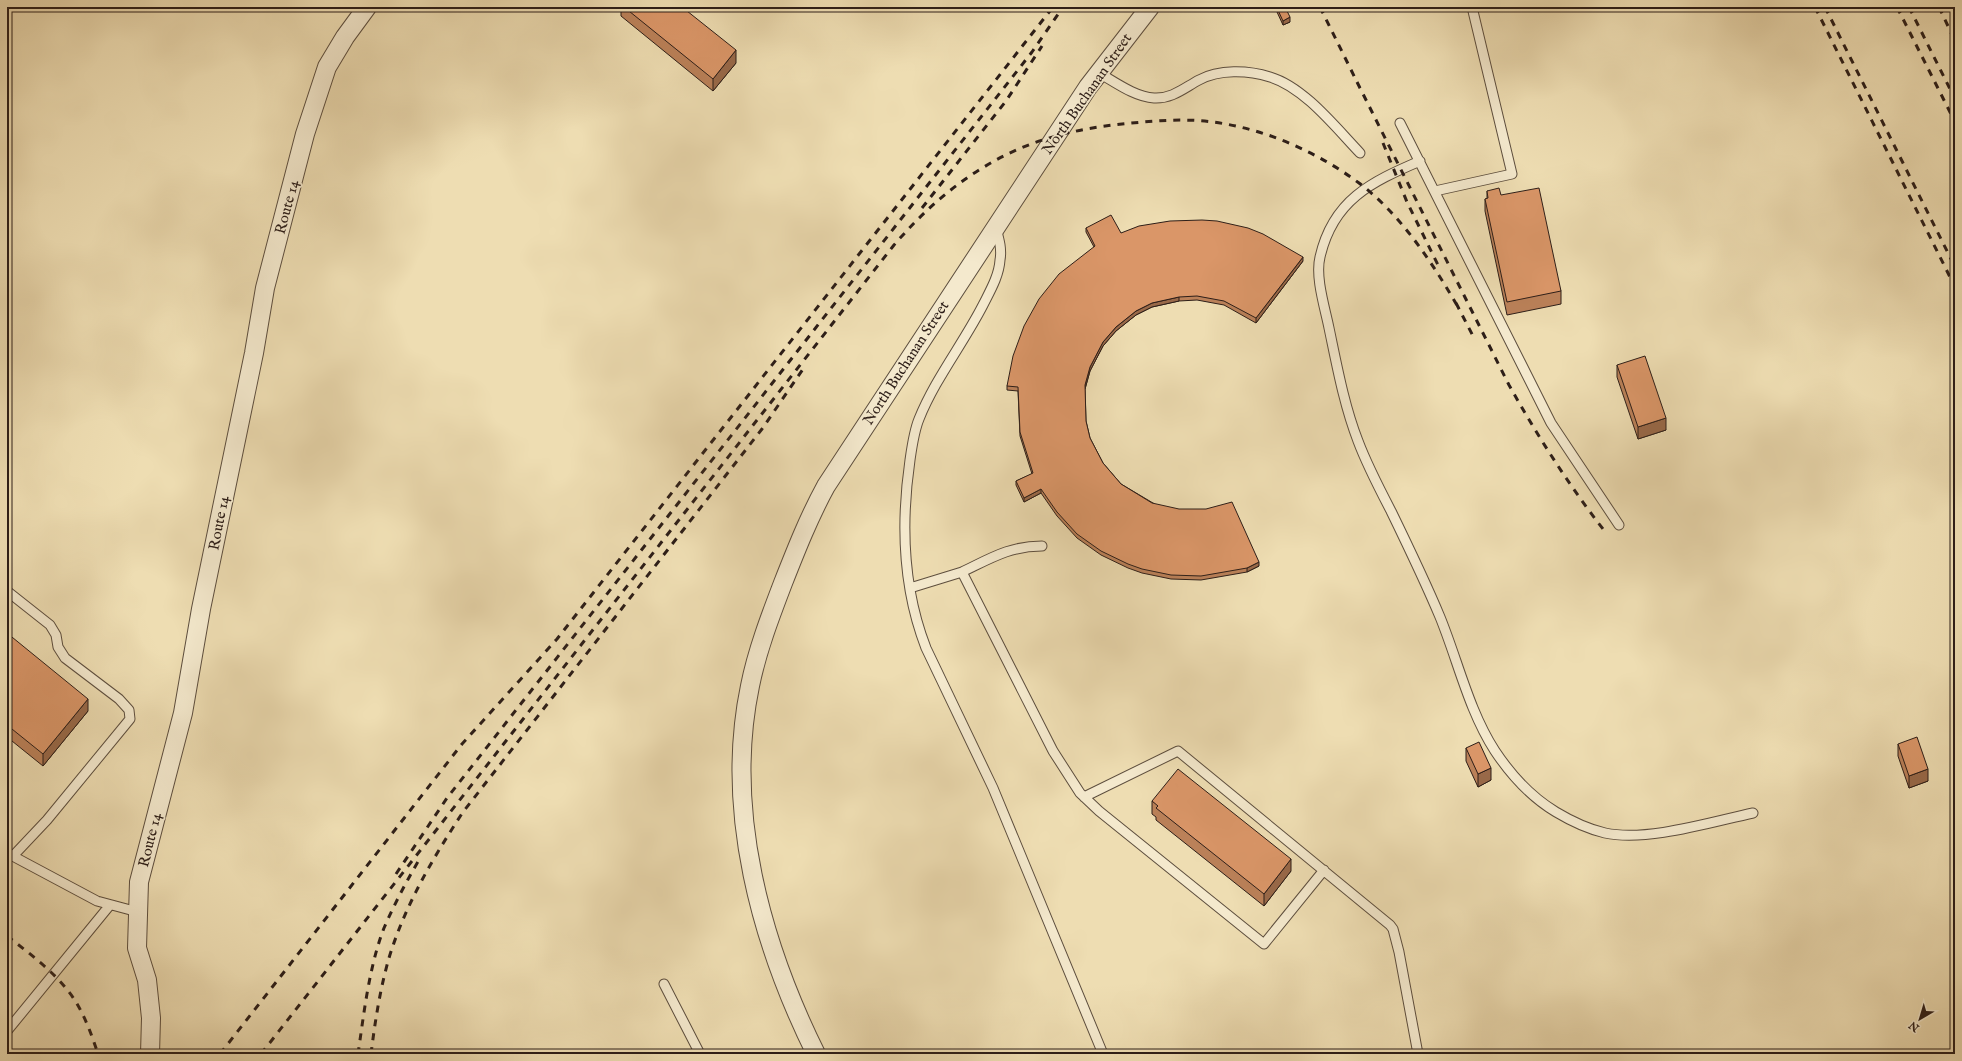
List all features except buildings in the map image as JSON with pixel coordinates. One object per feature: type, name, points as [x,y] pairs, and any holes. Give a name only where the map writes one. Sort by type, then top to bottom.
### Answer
[{"type":"street","name":"Route 14","points":[[150,1054],[151,1018],[147,980],[137,948],[140,882],[183,714],[201,609],[254,353],[265,288],[320,86],[333,55],[367,7]]},
{"type":"street","name":"North Buchanan Street","points":[[816,1054],[784,981],[769,942],[750,868],[742,792],[742,756],[744,725],[756,658],[792,561],[816,504],[844,458],[1099,73],[1150,7]]},
{"type":"lane","points":[[1435,191],[1512,174],[1472,7]]},
{"type":"lane","points":[[1099,73],[1137,93],[1154,98],[1171,96],[1213,74],[1246,72],[1270,77],[1286,84],[1310,102],[1360,153]]},
{"type":"lane","points":[[1400,123],[1551,423],[1619,525]]},
{"type":"lane","points":[[1420,161],[1369,185],[1348,202],[1326,237],[1319,258],[1319,268],[1323,302],[1339,374],[1358,443],[1439,614],[1483,729],[1495,750],[1512,774],[1530,794],[1555,812],[1592,829],[1623,835],[1644,834],[1753,813]]},
{"type":"lane","points":[[996,228],[1001,253],[994,282],[975,320],[923,409],[915,432],[906,503],[906,552],[910,588],[920,632],[926,648],[993,788],[1103,1054]]},
{"type":"lane","points":[[910,588],[962,572],[1003,551],[1022,546],[1042,546]]},
{"type":"lane","points":[[962,572],[1053,751],[1073,784],[1084,797],[1264,944],[1324,870]]},
{"type":"lane","points":[[7,591],[50,624],[56,635],[58,647],[65,658],[118,699],[129,710],[130,719],[47,820],[10,854],[74,890],[110,905],[138,912]]},
{"type":"lane","points":[[1084,797],[1178,751],[1386,920],[1393,929],[1399,952],[1418,1054]]},
{"type":"lane","points":[[9,1025],[110,905]]},
{"type":"lane","points":[[664,984],[700,1054]]},
{"type":"railway","points":[[220,1054],[462,744],[557,639],[1053,7]]},
{"type":"railway","points":[[396,874],[447,798],[1032,52],[1063,7]]},
{"type":"railway","points":[[1320,7],[1360,88]]},
{"type":"railway","points":[[1815,7],[1955,287]]},
{"type":"railway","points":[[1825,7],[1955,267]]},
{"type":"railway","points":[[1897,7],[1955,122]]},
{"type":"railway","points":[[1909,7],[1955,99]]},
{"type":"railway","points":[[1939,7],[1955,41]]},
{"type":"railway","points":[[922,208],[1006,101],[1042,46]]},
{"type":"railway","points":[[1357,82],[1509,385],[1553,459],[1577,495],[1603,529]]},
{"type":"railway","points":[[261,1054],[894,245],[936,202],[971,175],[1000,158],[1033,143],[1068,133],[1104,126],[1156,121],[1190,120],[1233,125],[1252,130],[1271,136],[1308,152],[1326,161],[1359,183],[1402,224],[1426,256],[1458,307]]},
{"type":"railway","points":[[1383,143],[1407,202],[1438,265]]},
{"type":"railway","points":[[1456,303],[1473,336]]},
{"type":"railway","points":[[371,1054],[380,994],[389,958],[396,938],[403,919],[421,882],[452,829],[463,812],[762,429],[803,369]]},
{"type":"railway","points":[[358,1054],[374,958],[384,928],[419,860]]},
{"type":"railway","points":[[7,936],[48,969],[69,992],[82,1014],[98,1054]]}]
